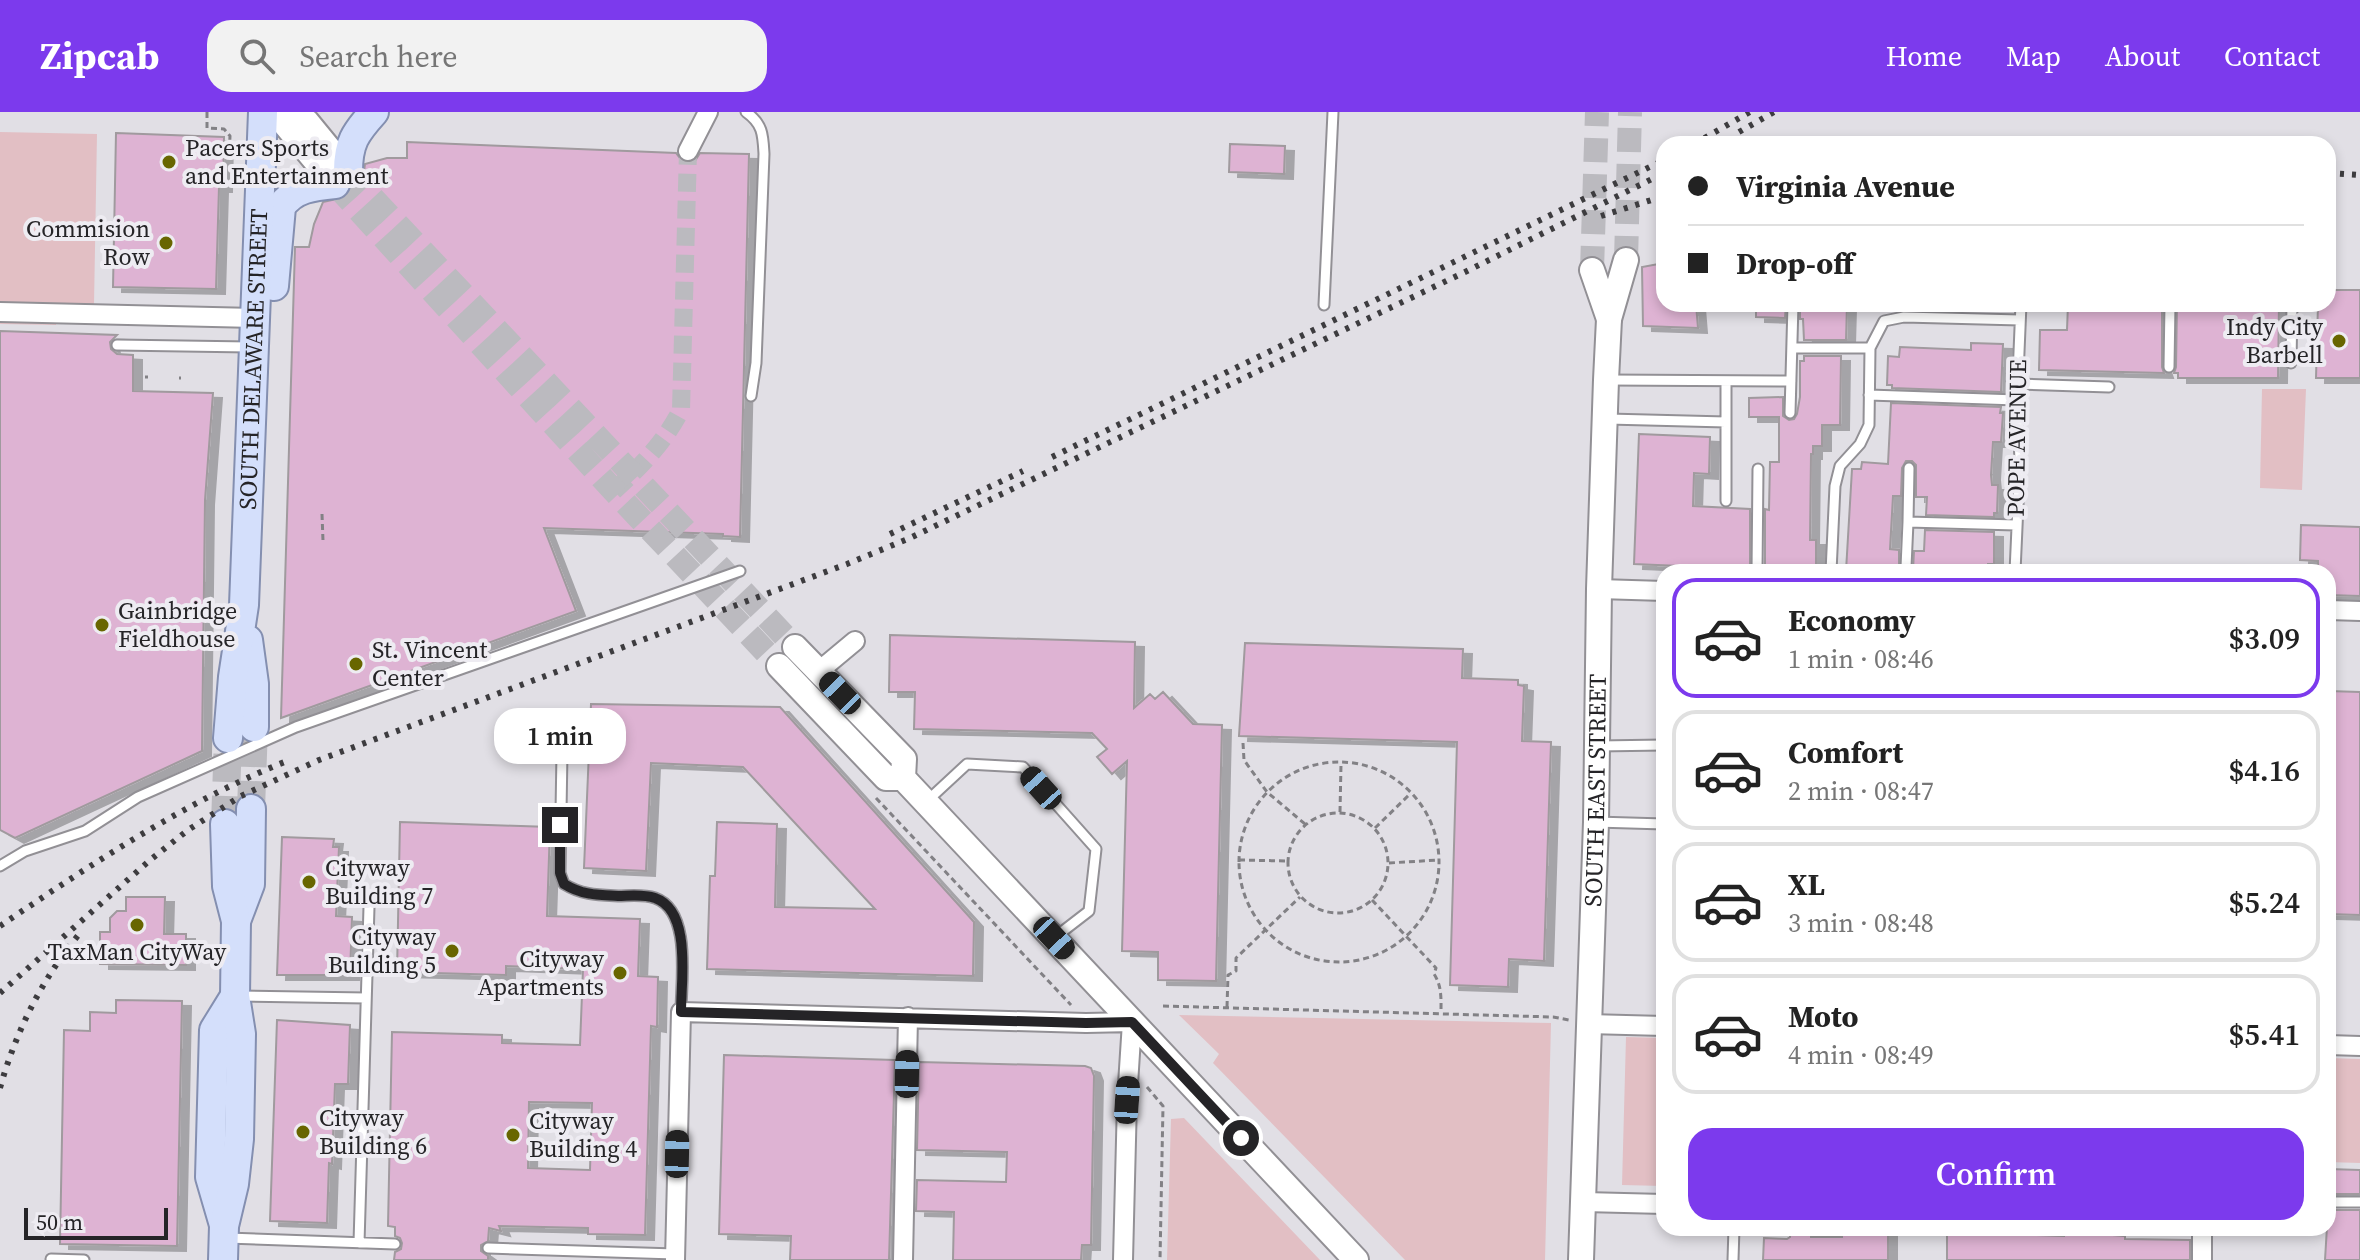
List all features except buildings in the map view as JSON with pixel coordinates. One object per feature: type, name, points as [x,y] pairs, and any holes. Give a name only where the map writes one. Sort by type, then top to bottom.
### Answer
[{"type":"main road","name":"SOUTH DELAWARE STREET","points":[[228,738],[244,605],[263,112]]},
{"type":"main road","points":[[252,400],[259,380],[274,296],[281,207],[286,199],[303,189],[342,178],[352,141],[374,112]]},
{"type":"main road","name":"SOUTH DELAWARE STREET","points":[[244,605],[254,684],[254,727]]},
{"type":"main road","points":[[236,921],[250,884],[251,809]]},
{"type":"main road","points":[[224,1241],[239,1139],[241,1034],[235,996],[236,921],[227,886],[225,824]]},
{"type":"street","points":[[275,112],[342,178]]},
{"type":"street","points":[[289,112],[307,122],[342,178]]},
{"type":"street","points":[[688,151],[708,112]]},
{"type":"street","name":"SOUTH EAST STREET","points":[[1581,1260],[1596,822],[1606,380],[1609,319],[1626,260]]},
{"type":"street","name":"SOUTH EAST STREET","points":[[1592,270],[1609,319]]},
{"type":"street","points":[[0,312],[255,318]]},
{"type":"street","points":[[1599,589],[1656,591]]},
{"type":"street","points":[[2336,610],[2360,611]]},
{"type":"street","points":[[819,671],[855,641]]},
{"type":"street","points":[[795,647],[904,759],[903,778]]},
{"type":"street","points":[[779,666],[886,778],[903,778],[1356,1260]]},
{"type":"street","points":[[675,1257],[681,1012],[1132,1022]]},
{"type":"street","points":[[903,1260],[908,1017]]},
{"type":"street","points":[[1123,1260],[1132,1022]]},
{"type":"street","points":[[1588,1024],[1656,1026]]},
{"type":"street","points":[[2336,1045],[2360,1046]]},
{"type":"street","points":[[1584,1202],[1656,1204]]},
{"type":"street","points":[[2202,1236],[2202,1260]]},
{"type":"lane","points":[[746,112],[757,120],[763,135],[764,154],[756,363],[751,396]]},
{"type":"lane","points":[[1324,305],[1333,112]]},
{"type":"lane","points":[[1790,413],[1793,312]]},
{"type":"lane","name":"POPE AVENUE","points":[[2015,564],[2020,460],[2017,400],[2020,312]]},
{"type":"lane","points":[[2169,367],[2170,312]]},
{"type":"lane","points":[[2291,363],[2292,312]]},
{"type":"lane","points":[[1831,564],[1835,486],[1840,466],[1860,444],[1869,425],[1870,348],[1884,321],[1904,317],[2020,320]]},
{"type":"lane","points":[[117,345],[254,347]]},
{"type":"lane","points":[[1793,348],[1870,348]]},
{"type":"lane","points":[[1606,380],[1791,381]]},
{"type":"lane","points":[[1726,381],[1726,501]]},
{"type":"lane","points":[[2018,384],[2109,387]]},
{"type":"lane","points":[[1869,395],[2017,400]]},
{"type":"lane","points":[[1605,418],[1726,422]]},
{"type":"lane","points":[[1906,564],[1909,468]]},
{"type":"lane","points":[[1757,564],[1758,469]]},
{"type":"lane","points":[[1908,522],[2016,525]]},
{"type":"lane","points":[[0,866],[25,851],[85,831],[138,797],[296,727],[740,571]]},
{"type":"lane","points":[[1598,746],[1656,745]]},
{"type":"lane","points":[[562,752],[560,873],[564,884],[588,895],[653,897],[673,912],[681,936],[681,1012]]},
{"type":"lane","points":[[926,802],[967,764],[1023,767],[1096,849],[1089,911],[1054,938]]},
{"type":"lane","points":[[1596,822],[1656,824]]},
{"type":"lane","points":[[359,1243],[369,907]]},
{"type":"lane","points":[[235,996],[366,998]]},
{"type":"lane","points":[[2336,1202],[2360,1202]]},
{"type":"lane","points":[[1733,1260],[1734,1236]]},
{"type":"lane","points":[[224,1241],[395,1244]]},
{"type":"lane","points":[[488,1248],[675,1257]]},
{"type":"lane","points":[[51,1259],[84,1260]]},
{"type":"path","points":[[207,112],[207,128],[224,129],[230,136],[229,158],[239,158]]},
{"type":"path","points":[[322,514],[323,541]]},
{"type":"path","points":[[1243,743],[1244,760],[1267,792],[1305,824]]},
{"type":"path","points":[[1340,812],[1341,763]]},
{"type":"path","points":[[1341,763],[1372,768],[1386,774],[1411,793],[1428,817],[1439,859],[1431,901],[1417,925],[1383,952],[1342,962],[1300,954],[1265,930],[1247,903],[1240,882],[1238,860],[1246,823],[1267,792],[1309,767],[1341,763]]},
{"type":"path","points":[[1375,828],[1411,793]]},
{"type":"path","points":[[888,811],[1086,1023]]},
{"type":"path","points":[[1340,812],[1353,814],[1375,828],[1387,850],[1389,863],[1387,877],[1372,900],[1361,908],[1336,914],[1323,911],[1300,897],[1293,886],[1288,861],[1293,841],[1305,824],[1328,813],[1340,812]]},
{"type":"path","points":[[1389,863],[1439,859]]},
{"type":"path","points":[[1238,860],[1288,861]]},
{"type":"path","points":[[1227,1007],[1228,975],[1236,971],[1236,958],[1300,897]]},
{"type":"path","points":[[1372,900],[1436,968],[1434,974],[1441,991],[1441,1013]]},
{"type":"path","points":[[1163,1006],[1553,1017],[1588,1024]]},
{"type":"path","points":[[1130,1070],[1163,1106],[1160,1260]]},
{"type":"shaded area","points":[[0,132],[97,134],[94,305],[57,304],[56,325],[0,324]]},
{"type":"shaded area","points":[[2262,389],[2306,389],[2302,490],[2260,488]]},
{"type":"shaded area","points":[[1179,1015],[1551,1023],[1545,1260],[1405,1260],[1213,1063],[1219,1054]]},
{"type":"shaded area","points":[[1626,1037],[1656,1038],[1656,1186],[1622,1185]]},
{"type":"shaded area","points":[[2336,1058],[2360,1059],[2360,1163],[2336,1162]]},
{"type":"shaded area","points":[[1184,1118],[1320,1260],[1167,1260],[1171,1119]]},
{"type":"tunnel","points":[[1592,270],[1597,112]]},
{"type":"tunnel","points":[[1626,260],[1630,112]]},
{"type":"tunnel","points":[[614,491],[651,454],[681,410],[688,151]]},
{"type":"tunnel","points":[[348,172],[795,647]]},
{"type":"tunnel","points":[[335,184],[614,491],[779,666]]},
{"type":"tunnel","points":[[251,809],[254,727]]},
{"type":"tunnel","points":[[225,824],[228,738]]},
{"type":"railway","points":[[1708,136],[1750,112]]},
{"type":"railway","points":[[1739,132],[1774,112]]},
{"type":"railway","points":[[1052,457],[1656,164]]},
{"type":"railway","points":[[2336,174],[2360,175]]},
{"type":"railway","points":[[0,993],[149,861],[188,830],[241,796],[319,760],[910,538],[1656,177]]},
{"type":"railway","points":[[1601,216],[1656,199]]},
{"type":"railway","points":[[890,534],[1023,471]]},
{"type":"railway","points":[[0,926],[104,857],[175,815],[287,761]]},
{"type":"railway","points":[[0,1088],[32,1006],[80,933]]},
{"type":"place","name":"Pacers Sports and Entertainment","points":[[169,162]]},
{"type":"place","name":"Commision Row","points":[[166,243]]},
{"type":"place","name":"Indy City Barbell","points":[[2339,341]]},
{"type":"place","name":"Gainbridge Fieldhouse","points":[[102,625]]},
{"type":"place","name":"St. Vincent Center","points":[[356,664]]},
{"type":"place","name":"Cityway Building 7","points":[[309,882]]},
{"type":"place","name":"TaxMan CityWay","points":[[137,925]]},
{"type":"place","name":"Cityway Building 5","points":[[452,951]]},
{"type":"place","name":"Cityway Apartments","points":[[620,973]]},
{"type":"place","name":"Cityway Building 6","points":[[303,1132]]},
{"type":"place","name":"Cityway Building 4","points":[[513,1135]]},
{"type":"route","points":[[560,825],[560,873],[564,884],[588,895],[653,897],[673,912],[681,936],[681,1012],[1132,1022],[1241,1138]]}]
